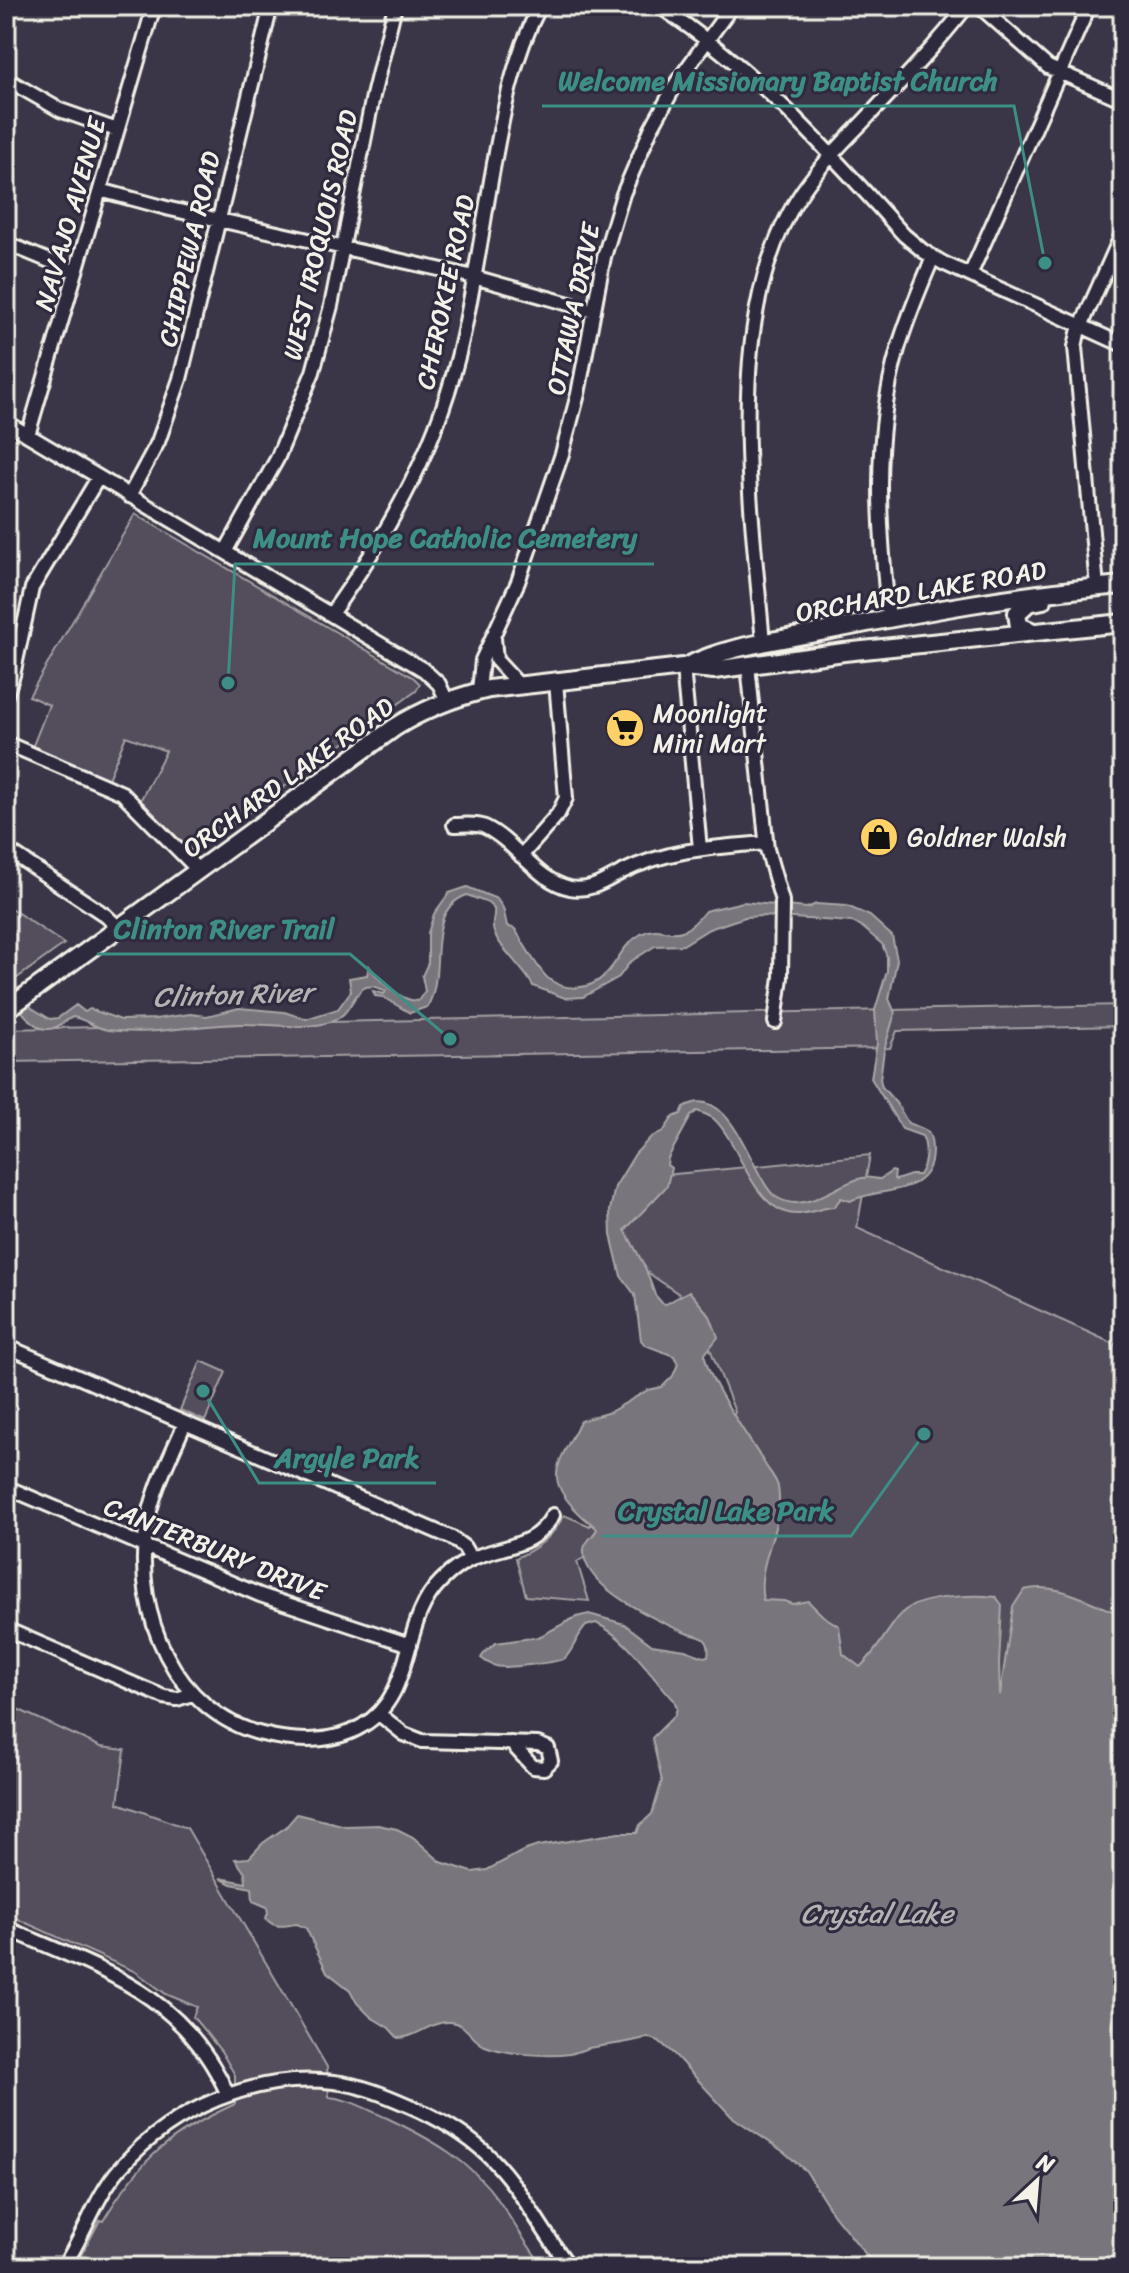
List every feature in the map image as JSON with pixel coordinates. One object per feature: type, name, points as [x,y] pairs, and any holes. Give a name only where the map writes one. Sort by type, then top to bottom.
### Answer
[{"type":"main road","name":"ORCHARD LAKE ROAD","points":[[683,667],[711,654],[844,627],[995,599],[1123,585]]},
{"type":"main road","points":[[1031,631],[1019,626],[1016,620],[1021,608],[1028,603],[1089,595],[1097,587]]},
{"type":"main road","points":[[1060,628],[1070,622],[1123,617]]},
{"type":"main road","name":"ORCHARD LAKE ROAD","points":[[16,1003],[394,728],[447,701],[479,691],[519,685],[683,667],[714,670],[844,652],[1123,623]]},
{"type":"main road","points":[[844,627],[841,639],[844,652]]},
{"type":"street","name":"NAVAJO AVENUE","points":[[28,435],[154,6]]},
{"type":"street","name":"CHIPPEWA ROAD","points":[[129,496],[158,442],[192,337],[271,6]]},
{"type":"street","name":"WEST IROQUOIS ROAD","points":[[225,552],[270,474],[296,417],[320,346],[395,6]]},
{"type":"street","name":"CHEROKEE ROAD","points":[[331,614],[379,546],[422,461],[451,381],[474,277],[504,107],[516,62],[540,6]]},
{"type":"street","points":[[659,6],[758,80],[832,154],[904,235],[933,257],[1123,345]]},
{"type":"street","name":"OTTAWA DRIVE","points":[[479,691],[480,664],[523,568],[553,484],[578,394],[616,216],[637,160],[672,90],[732,6]]},
{"type":"street","points":[[763,643],[748,471],[748,408],[755,321],[763,281],[781,227],[802,192],[832,154],[926,55],[967,6]]},
{"type":"street","points":[[979,6],[1032,54],[1060,73],[1123,100]]},
{"type":"street","points":[[970,275],[1089,6]]},
{"type":"street","points":[[6,79],[60,110],[117,130]]},
{"type":"street","points":[[100,190],[474,277],[594,311]]},
{"type":"street","points":[[1097,587],[1075,347],[1081,326],[1123,232]]},
{"type":"street","points":[[6,243],[76,272]]},
{"type":"street","points":[[889,619],[879,506],[883,423],[897,352],[933,257]]},
{"type":"street","points":[[6,422],[424,670],[439,684],[447,701]]},
{"type":"street","points":[[6,695],[30,591],[98,478]]},
{"type":"street","points":[[494,638],[496,660],[519,685]]},
{"type":"street","points":[[748,665],[766,843],[782,901],[775,1022]]},
{"type":"street","points":[[683,667],[700,849]]},
{"type":"street","points":[[521,856],[558,814],[566,798],[556,682]]},
{"type":"street","points":[[6,743],[119,791],[199,871]]},
{"type":"street","points":[[454,825],[485,828],[553,881],[582,889],[602,883],[652,858],[700,849],[766,843]]},
{"type":"street","points":[[6,849],[105,915],[120,929]]},
{"type":"street","points":[[6,1346],[452,1538],[464,1547],[471,1559]]},
{"type":"street","points":[[185,1423],[154,1498],[144,1546],[145,1587],[152,1620],[167,1656],[192,1694],[230,1721],[260,1733],[315,1739],[335,1737],[355,1730],[379,1714],[397,1688],[418,1617],[431,1592],[449,1573],[471,1559],[525,1542],[544,1528],[553,1515]]},
{"type":"street","name":"CANTERBURY DRIVE","points":[[6,1487],[273,1600],[410,1645]]},
{"type":"street","points":[[6,1629],[164,1697],[177,1699],[192,1694]]},
{"type":"street","points":[[379,1714],[404,1734],[422,1741],[511,1743]]},
{"type":"street","points":[[6,1928],[124,1981],[152,1998],[177,2019],[197,2042],[228,2095]]},
{"type":"street","points":[[66,2267],[105,2189],[130,2157],[188,2113],[244,2089],[277,2083],[333,2082],[377,2092],[432,2116],[468,2138],[498,2165],[570,2267]]},
{"type":"shaded area","points":[[135,514],[420,684],[416,691],[193,853],[140,801],[166,751],[126,736],[108,779],[32,748],[49,705],[29,696]]},
{"type":"shaded area","points":[[6,905],[64,944],[6,986]]},
{"type":"shaded area","points":[[1123,1005],[1123,1026],[897,1031],[890,1048],[6,1062],[6,1029]]},
{"type":"shaded area","points":[[870,1155],[857,1228],[1123,1348],[1123,1622],[1005,1708],[864,1689],[618,1538],[577,1562],[589,1601],[526,1596],[516,1558],[544,1541],[564,1515],[590,1526],[625,1455],[700,1488],[735,1412],[692,1303],[622,1255],[624,1179]]},
{"type":"shaded area","points":[[201,1361],[226,1372],[205,1421],[180,1410]]},
{"type":"shaded area","points":[[6,1704],[101,1747],[125,1750],[118,1803],[187,1828],[327,2067],[329,2097],[352,2102],[403,2126],[462,2162],[499,2201],[544,2267],[81,2267],[79,2260],[100,2220],[103,2221],[130,2181],[158,2150],[192,2126],[235,2104],[235,2075],[221,2051],[193,2017],[197,2007],[166,1994],[136,1972],[6,1914]]},
{"type":"water","name":"Crystal Lake","points":[[467,887],[497,899],[503,908],[507,926],[515,929],[545,976],[563,986],[578,988],[599,980],[629,943],[641,934],[658,930],[686,930],[705,911],[743,902],[807,908],[816,904],[847,906],[870,916],[892,936],[897,960],[889,999],[895,1013],[884,1050],[880,1079],[882,1087],[908,1123],[924,1129],[931,1138],[929,1167],[923,1177],[902,1188],[850,1201],[841,1198],[834,1207],[791,1214],[763,1196],[723,1129],[714,1119],[697,1111],[691,1116],[668,1158],[667,1165],[671,1168],[667,1186],[625,1230],[645,1267],[655,1295],[662,1303],[666,1304],[689,1291],[710,1316],[718,1337],[705,1354],[712,1378],[777,1484],[779,1502],[763,1572],[763,1600],[792,1604],[808,1601],[839,1626],[843,1654],[860,1667],[897,1619],[911,1607],[948,1597],[996,1597],[1002,1605],[1000,1695],[1013,1607],[1024,1590],[1062,1591],[1123,1615],[1123,2267],[876,2267],[834,2215],[806,2171],[731,2116],[659,2041],[648,2037],[570,2054],[527,2054],[485,2046],[461,2025],[450,2022],[398,2038],[371,2017],[357,2003],[350,1990],[327,1972],[306,1928],[297,1924],[273,1924],[266,1918],[267,1907],[253,1901],[252,1888],[231,1884],[220,1878],[246,1883],[245,1873],[235,1859],[249,1858],[297,1814],[346,1826],[378,1825],[397,1829],[413,1837],[441,1862],[472,1872],[487,1870],[538,1846],[637,1833],[640,1825],[652,1814],[662,1781],[652,1738],[675,1715],[677,1708],[674,1700],[638,1658],[619,1638],[596,1623],[586,1626],[562,1660],[504,1667],[481,1658],[496,1643],[539,1637],[576,1617],[589,1614],[624,1624],[652,1645],[708,1656],[704,1639],[640,1611],[607,1589],[594,1576],[586,1563],[584,1549],[597,1529],[569,1503],[557,1480],[561,1459],[580,1421],[610,1412],[648,1390],[662,1387],[673,1376],[678,1364],[674,1356],[645,1345],[641,1340],[635,1295],[621,1276],[611,1235],[610,1210],[615,1187],[635,1154],[651,1137],[663,1132],[684,1107],[701,1102],[715,1107],[728,1119],[767,1188],[787,1202],[809,1201],[851,1181],[865,1177],[880,1179],[892,1171],[896,1180],[919,1175],[925,1161],[922,1136],[902,1129],[871,1078],[877,1043],[875,1010],[887,971],[887,957],[882,944],[852,922],[745,917],[709,929],[683,945],[655,946],[630,962],[619,977],[583,997],[565,998],[533,986],[495,934],[494,909],[488,903],[467,895],[453,903],[445,914],[440,929],[433,993],[427,1007],[410,1013],[383,997],[375,996],[373,991],[384,994],[386,991],[366,987],[340,1017],[307,1026],[238,1024],[124,1032],[103,1029],[73,1017],[49,1029],[27,1018],[7,985],[6,978],[32,1008],[50,1019],[58,1018],[76,1005],[85,1012],[90,1009],[121,1020],[190,1014],[207,1016],[239,1008],[284,1012],[306,1019],[338,1009],[351,991],[349,978],[367,975],[369,966],[390,989],[404,998],[418,1001],[425,991],[422,976],[428,963],[428,933],[434,914],[449,893]]},
{"type":"place","name":"Welcome Missionary Baptist Church","points":[[1045,263]]},
{"type":"place","name":"Mount Hope Catholic Cemetery","points":[[228,683]]},
{"type":"place","name":"Moonlight Mini Mart","points":[[625,728]]},
{"type":"place","name":"Goldner Walsh","points":[[879,837]]},
{"type":"place","name":"Clinton River Trail","points":[[450,1039]]},
{"type":"place","name":"Argyle Park","points":[[203,1391]]},
{"type":"place","name":"Crystal Lake Park","points":[[924,1434]]},
{"type":"water label","name":"Clinton River","points":[[233,994]]}]
